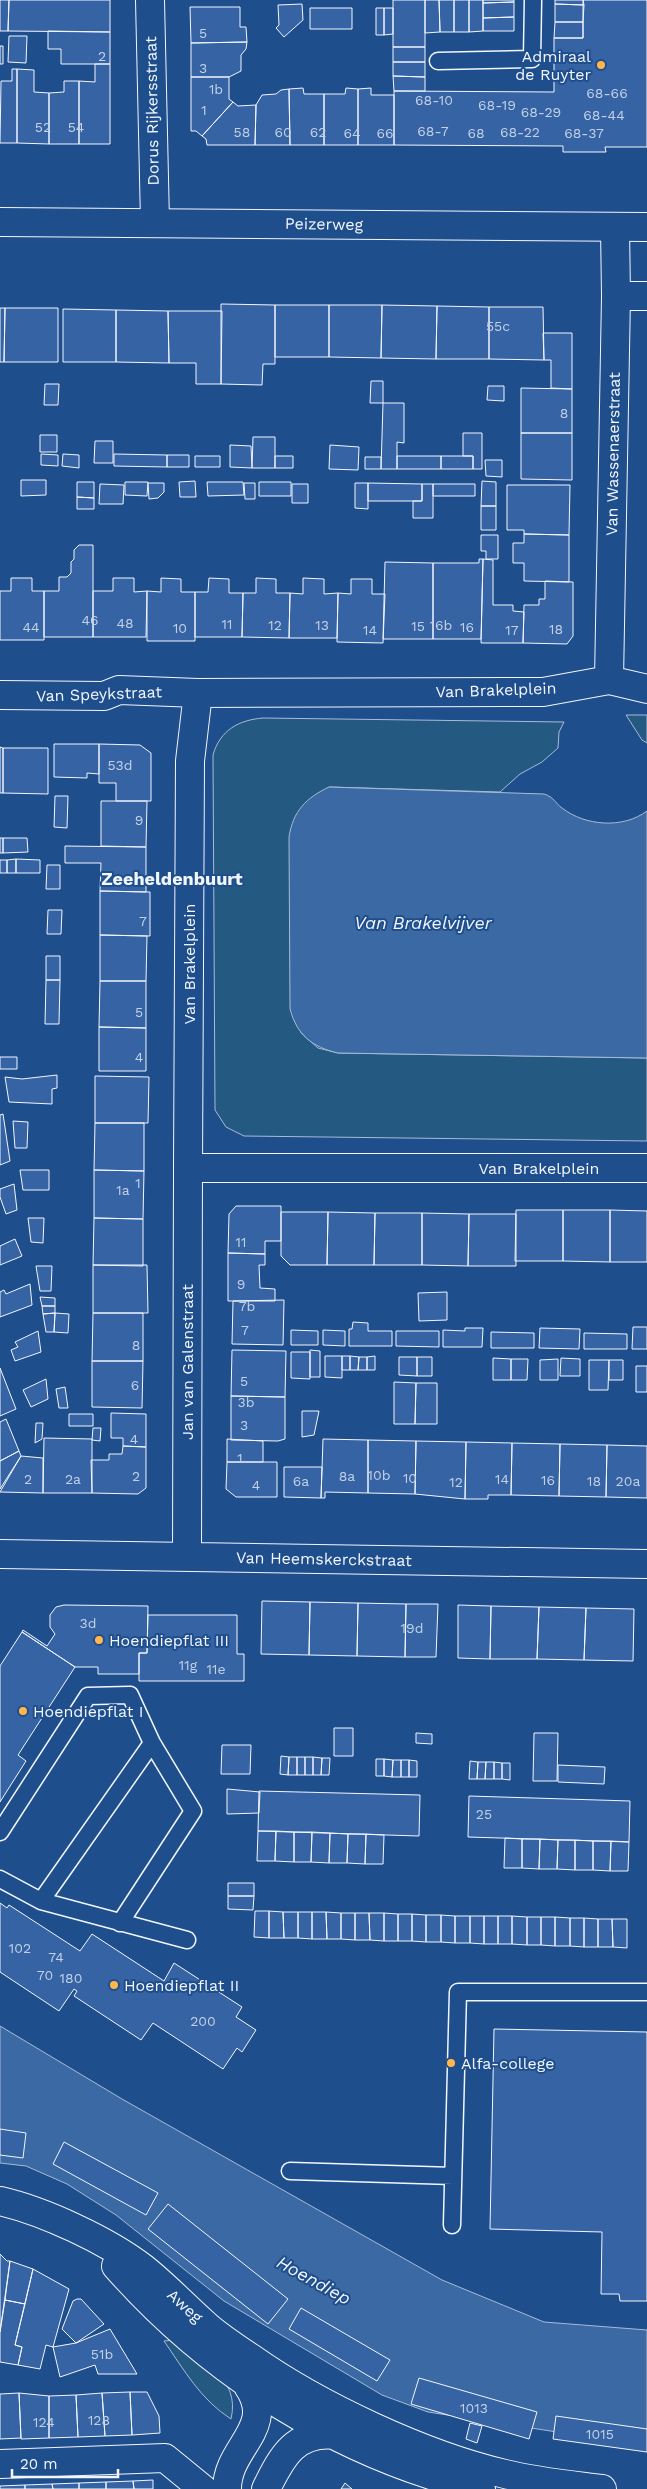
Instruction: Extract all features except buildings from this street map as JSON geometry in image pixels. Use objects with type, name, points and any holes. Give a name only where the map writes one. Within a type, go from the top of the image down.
[{"type":"street","name":"Dorus Rijkersstraat","points":[[150,0],[154,222]]},
{"type":"street","name":"Peizerweg","points":[[0,222],[647,227]]},
{"type":"street","name":"Van Wassenaerstraat","points":[[609,680],[616,296],[615,227]]},
{"type":"street","points":[[616,296],[647,296]]},
{"type":"street","name":"Van Brakelplein","points":[[647,689],[609,680],[543,692],[198,693],[190,761],[188,1168],[647,1168]]},
{"type":"street","name":"Van Speykstraat","points":[[0,696],[104,696],[119,690],[198,693]]},
{"type":"street","name":"Jan van Galenstraat","points":[[187,1556],[188,1168]]},
{"type":"street","name":"Van Heemskerckstraat","points":[[0,1554],[647,1564]]},
{"type":"street","name":"Aweg","points":[[0,2201],[29,2209],[91,2237],[143,2268],[209,2328],[278,2376],[377,2427],[454,2460],[542,2482],[602,2489]]},
{"type":"street","name":"Aweg","points":[[91,2237],[152,2303],[248,2386]]},
{"type":"street","points":[[248,2386],[337,2435],[424,2473],[481,2489]]},
{"type":"street","points":[[227,2489],[234,2462],[258,2419],[259,2408],[256,2396],[248,2386]]},
{"type":"street","points":[[266,2489],[296,2444],[314,2434],[337,2435]]},
{"type":"street","points":[[0,2464],[165,2458],[203,2489]]},
{"type":"lane","points":[[438,61],[532,60],[533,0]]},
{"type":"lane","points":[[0,1832],[88,1696],[130,1695],[152,1743],[193,1811],[120,1922]]},
{"type":"lane","points":[[41,1901],[152,1743]]},
{"type":"lane","points":[[0,1879],[41,1901],[187,1940]]},
{"type":"lane","points":[[452,2225],[458,1992],[647,1992]]},
{"type":"lane","points":[[290,2171],[453,2176]]},
{"type":"shaded area","points":[[626,715],[647,715],[647,743],[642,740]]},
{"type":"shaded area","points":[[263,718],[564,722],[559,732],[558,748],[542,762],[520,774],[500,792],[329,787],[301,1033],[318,1048],[338,1053],[647,1058],[647,1141],[244,1136],[226,1127],[215,1110],[213,755],[220,739],[232,728],[246,721]]},
{"type":"shaded area","points":[[173,2340],[206,2363],[224,2381],[230,2392],[233,2405],[231,2419],[202,2394],[164,2341]]},
{"type":"water","name":"Van Brakelvijver","points":[[329,787],[544,794],[571,814],[593,822],[604,823],[627,821],[647,811],[647,1058],[338,1053],[313,1043],[301,1033],[290,1009],[289,837],[294,820],[302,806]]},
{"type":"water","name":"Hoendiep","points":[[0,2026],[122,2099],[442,2280],[544,2322],[647,2330],[647,2439],[557,2432],[428,2412],[382,2395],[224,2301],[116,2215],[67,2184],[26,2166],[0,2163]]},
{"type":"place","name":"Admiraal de Ruyter","points":[[601,65]]},
{"type":"place","name":"Hoendiepflat III","points":[[99,1640]]},
{"type":"place","name":"Hoendiepflat I","points":[[23,1711]]},
{"type":"place","name":"Hoendiepflat II","points":[[114,1985]]},
{"type":"place","name":"Alfa-college","points":[[451,2063]]},
{"type":"district","name":"Zeeheldenbuurt","points":[[172,878]]}]
